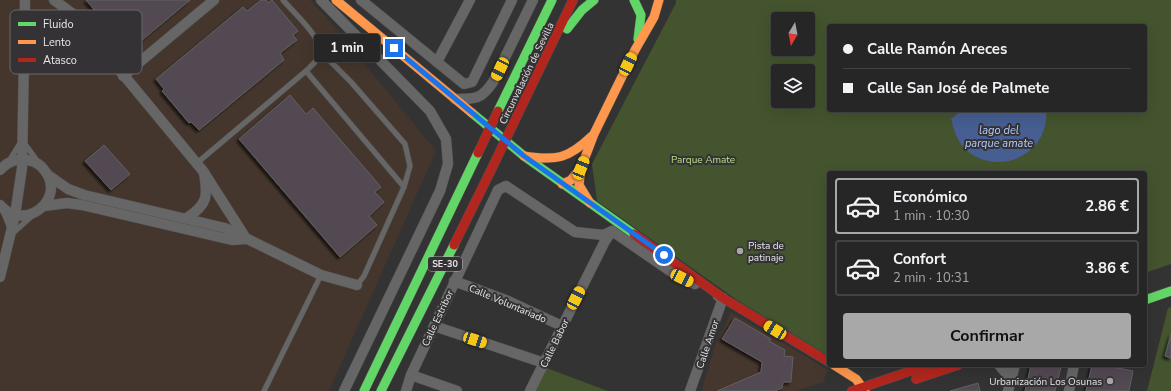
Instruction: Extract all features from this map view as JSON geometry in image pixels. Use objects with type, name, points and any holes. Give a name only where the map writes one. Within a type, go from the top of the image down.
[{"type":"main road","points":[[336,0],[524,156],[558,181],[723,298],[827,361]]},
{"type":"main road","name":"Circunvalación de Sevilla","points":[[364,391],[413,286],[552,0]]},
{"type":"main road","name":"Circunvalación de Sevilla","points":[[381,391],[396,364],[573,0]]},
{"type":"main road","points":[[547,53],[582,10],[594,0]]},
{"type":"main road","points":[[634,0],[641,15],[640,30],[635,50]]},
{"type":"main road","points":[[590,203],[579,185],[581,168],[594,134],[635,50],[654,17],[659,0]]},
{"type":"main road","points":[[558,181],[556,164],[562,158],[578,150],[594,134]]},
{"type":"main road","points":[[524,156],[547,160],[562,158]]},
{"type":"main road","points":[[558,181],[571,180],[581,168]]},
{"type":"main road","points":[[359,391],[413,286]]},
{"type":"main road","points":[[1147,299],[1171,291]]},
{"type":"main road","points":[[388,391],[396,364]]},
{"type":"main road","points":[[837,367],[849,374],[865,389]]},
{"type":"main road","points":[[852,391],[865,389],[923,367]]},
{"type":"main road","points":[[908,382],[952,367]]},
{"type":"street","points":[[25,0],[25,10]]},
{"type":"street","points":[[54,0],[68,10]]},
{"type":"street","points":[[142,60],[214,0]]},
{"type":"street","points":[[321,0],[430,111],[446,139],[448,164],[440,191],[344,391]]},
{"type":"street","points":[[437,62],[470,0]]},
{"type":"street","points":[[367,2],[464,84],[472,82],[512,0]]},
{"type":"street","points":[[455,99],[476,99],[486,93],[493,82],[533,0]]},
{"type":"street","points":[[0,277],[1,266],[15,215],[22,159],[23,74]]},
{"type":"street","points":[[125,74],[123,76],[200,167],[246,239]]},
{"type":"street","points":[[3,167],[22,159],[29,160],[68,189],[84,195],[225,228],[320,275],[357,285]]},
{"type":"street","points":[[187,218],[203,206],[206,195],[200,167]]},
{"type":"street","points":[[1,206],[15,215],[25,216],[35,213],[44,206],[51,191],[45,171]]},
{"type":"street","name":"Calle Estribor","points":[[406,391],[411,375],[454,281],[498,190],[506,186],[575,232],[603,235],[612,231]]},
{"type":"street","points":[[44,206],[67,203],[82,205],[232,240],[246,239]]},
{"type":"street","points":[[612,231],[672,273],[723,298]]},
{"type":"street","name":"Calle Babor","points":[[530,391],[605,241],[612,231]]},
{"type":"street","name":"Calle Voluntariado","points":[[454,281],[508,301],[562,326]]},
{"type":"street","name":"Calle Amor","points":[[690,391],[723,298]]},
{"type":"street","points":[[434,326],[544,363]]},
{"type":"street","points":[[1001,367],[1011,379]]},
{"type":"street","points":[[1008,391],[1014,367]]},
{"type":"street","points":[[1068,391],[1074,367]]},
{"type":"street","points":[[411,375],[457,391]]},
{"type":"lane","points":[[200,167],[306,71],[317,59],[320,51],[318,40],[283,0]]},
{"type":"lane","points":[[320,51],[351,82],[405,144],[410,166],[404,187],[364,276],[357,285]]},
{"type":"lane","points":[[306,71],[404,187]]},
{"type":"lane","points":[[3,167],[22,140],[45,171]]},
{"type":"lane","points":[[1,206],[9,225],[10,235]]},
{"type":"lane","points":[[10,235],[35,213]]},
{"type":"lane","points":[[264,391],[320,275]]},
{"type":"shaded area","points":[[0,0],[310,0],[332,24],[436,151],[329,391],[0,391]]},
{"type":"shaded area","points":[[731,312],[828,370],[823,382],[796,391],[701,391],[716,343]]},
{"type":"green space","name":"Parque Amate","points":[[676,0],[1171,0],[1171,264],[1147,272],[1147,171],[827,171],[827,355],[737,300],[597,201],[592,164],[676,3]]},
{"type":"green space","points":[[1171,307],[1171,334],[1165,356],[1171,358],[1171,391],[1147,391],[1168,308]]},
{"type":"green space","points":[[544,367],[608,391],[533,391]]},
{"type":"water","name":"lago del parque amate","points":[[960,112],[1046,112],[1045,126],[1040,139],[1031,150],[1019,157],[1006,161],[992,162],[978,158],[965,149],[958,139],[951,119]]},
{"type":"building","points":[[86,0],[190,0],[142,40],[142,10],[94,10]]},
{"type":"building","points":[[261,0],[266,0],[268,3],[272,0],[298,31],[293,35],[297,40],[280,53],[284,60],[199,130],[191,122],[189,123],[162,91],[164,89],[156,79],[243,7],[247,11]]},
{"type":"building","points":[[290,95],[306,114],[313,108],[381,187],[375,192],[384,202],[369,216],[377,225],[340,257],[239,139]]},
{"type":"building","points":[[104,145],[130,174],[111,190],[85,161]]},
{"type":"building","points":[[735,318],[771,339],[769,341],[785,350],[784,356],[793,357],[791,382],[783,382],[782,388],[775,391],[717,391],[761,372],[762,362],[722,339]]},
{"type":"building","points":[[1171,334],[1171,358],[1165,356]]},
{"type":"building","points":[[1031,367],[1061,367],[1055,391],[1025,391]]},
{"type":"building","name":"Urbanización Los Osunas","points":[[1092,367],[1113,367],[1133,371],[1129,391],[1086,391]]},
{"type":"building","points":[[978,383],[980,391],[950,391]]},
{"type":"traffic: fast","points":[[498,111],[552,0]]},
{"type":"traffic: fast","points":[[567,29],[582,10],[594,0]]},
{"type":"traffic: fast","points":[[634,0],[641,15],[638,39]]},
{"type":"traffic: fast","points":[[472,113],[524,156],[634,234]]},
{"type":"traffic: fast","points":[[364,391],[478,153]]},
{"type":"traffic: fast","points":[[381,391],[454,245]]},
{"type":"traffic: fast","points":[[1147,299],[1171,291]]},
{"type":"traffic: slow","points":[[336,0],[472,113]]},
{"type":"traffic: slow","points":[[590,203],[579,185],[581,168],[594,134],[635,50],[654,17],[659,0]]},
{"type":"traffic: slow","points":[[524,156],[535,158],[553,158],[568,154],[576,150],[592,136]]},
{"type":"traffic: slow","points":[[562,184],[571,180],[581,168]]},
{"type":"traffic: slow","points":[[837,367],[856,379],[865,391]]},
{"type":"traffic: jam","points":[[514,122],[573,0]]},
{"type":"traffic: jam","points":[[478,153],[498,111]]},
{"type":"traffic: jam","points":[[494,164],[514,122]]},
{"type":"traffic: jam","points":[[454,245],[494,164]]},
{"type":"traffic: jam","points":[[634,234],[723,298],[827,361]]},
{"type":"traffic: jam","points":[[852,391],[922,367]]},
{"type":"traffic: jam","points":[[916,379],[952,367]]},
{"type":"place","name":"Pista de patinaje","points":[[740,251]]},
{"type":"place","name":"Urbanización Los Osunas","points":[[1110,381]]},
{"type":"route","points":[[394,48],[524,156],[664,255]]}]
